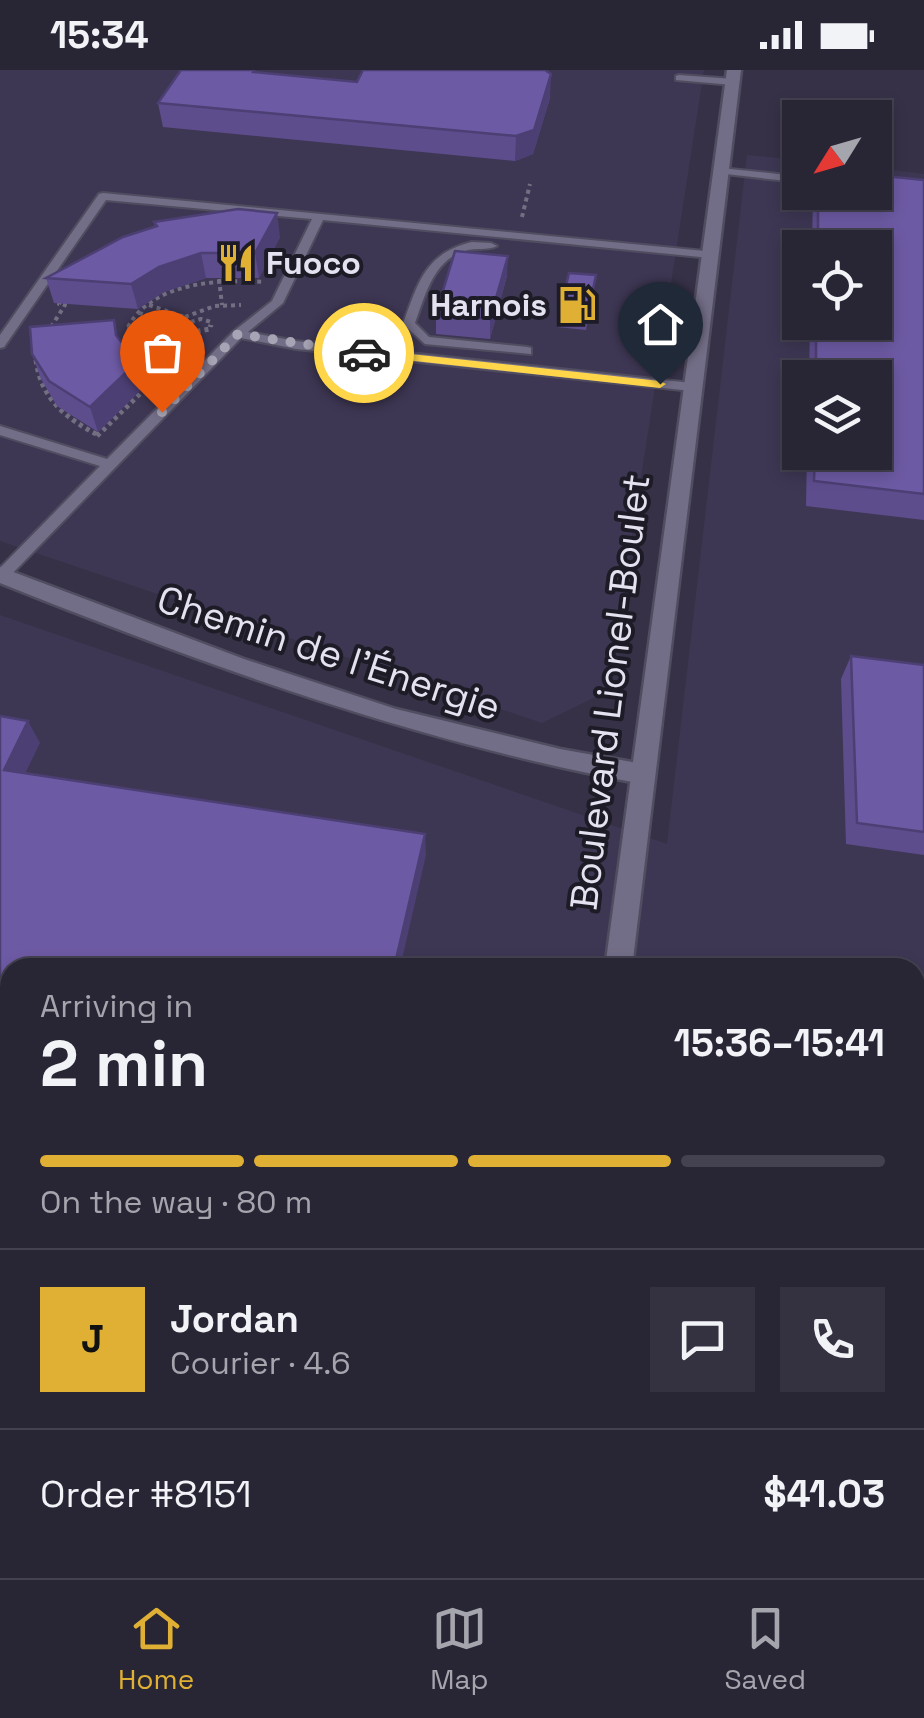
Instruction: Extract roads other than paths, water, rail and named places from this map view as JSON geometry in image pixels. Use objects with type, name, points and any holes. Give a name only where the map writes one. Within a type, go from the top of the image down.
[{"type":"main road","name":"Boulevard Lionel-Boulet","points":[[619,958],[734,76]]},
{"type":"main road","name":"Chemin de l'Énergie","points":[[1,575],[204,653],[392,716],[562,761],[643,774]]},
{"type":"lane","points":[[679,78],[734,76]]},
{"type":"lane","points":[[721,171],[782,177]]},
{"type":"lane","points":[[0,344],[103,196],[711,254]]},
{"type":"lane","points":[[1,575],[238,334],[277,302],[319,217]]},
{"type":"lane","points":[[527,352],[425,340],[409,324],[430,267],[461,247],[478,244],[551,253]]},
{"type":"lane","points":[[238,334],[296,345],[692,387]]},
{"type":"lane","points":[[0,430],[111,465]]},
{"type":"place","name":"Fuoco","points":[[236,263]]},
{"type":"place","name":"Harnois","points":[[577,305]]}]
